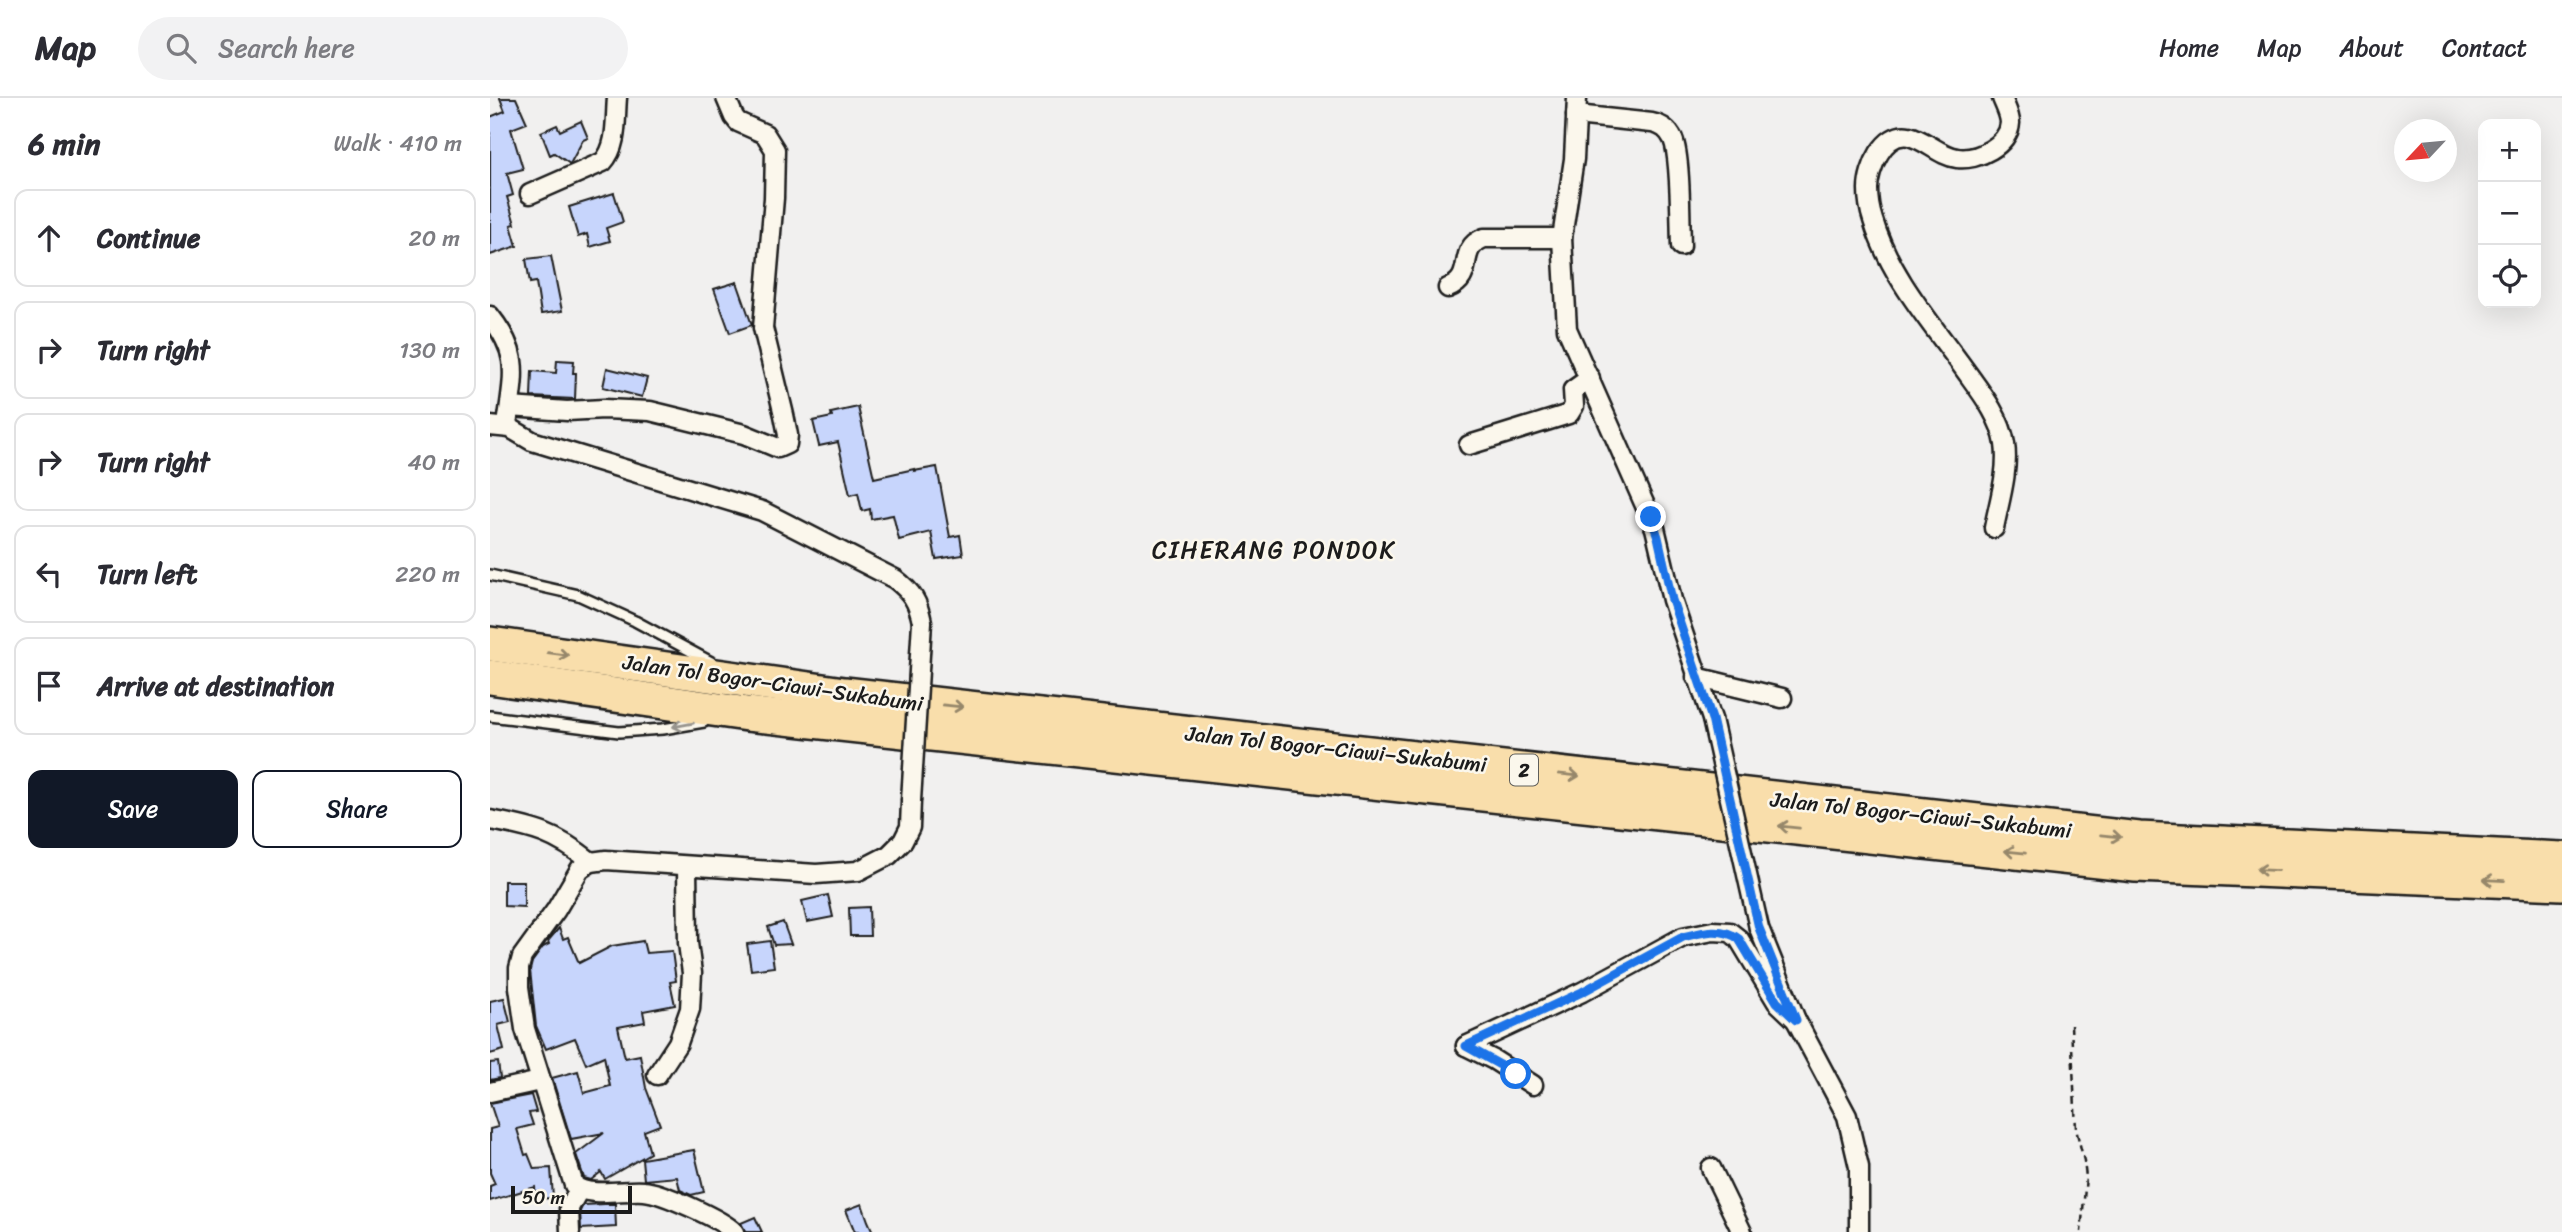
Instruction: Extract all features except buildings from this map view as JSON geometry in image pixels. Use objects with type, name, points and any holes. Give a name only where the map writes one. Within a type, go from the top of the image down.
[{"type":"highway","name":"Jalan Tol Bogor–Ciawi–Sukabumi","points":[[490,644],[844,694],[2139,839],[2562,859]]},
{"type":"highway","name":"Jalan Tol Bogor–Ciawi–Sukabumi","points":[[490,677],[747,715],[2136,865],[2562,883]]},
{"type":"street","points":[[530,194],[603,162],[610,155],[617,98]]},
{"type":"street","points":[[510,407],[567,411],[650,411],[744,434],[778,448],[787,444],[785,415],[765,340],[763,314],[772,235],[775,150],[765,134],[738,122],[726,98]]},
{"type":"street","points":[[1994,528],[2006,463],[2005,442],[1993,412],[1981,392],[1926,316],[1888,257],[1872,218],[1868,189],[1873,165],[1879,153],[1895,138],[1912,137],[1957,158],[1969,158],[1994,148],[2008,131],[2010,121],[2002,98]]},
{"type":"street","points":[[1681,246],[1676,157],[1674,141],[1668,131],[1662,125],[1652,122],[1577,106],[1574,159],[1562,238],[1567,329],[1655,528],[1672,600],[1712,719],[1759,928],[1796,1020],[1847,1116],[1860,1175],[1859,1232]]},
{"type":"street","points":[[1448,288],[1464,276],[1468,249],[1474,242],[1484,238],[1562,238]]},
{"type":"street","points":[[490,316],[501,331],[512,357],[514,383],[510,428]]},
{"type":"street","points":[[1469,445],[1569,414],[1574,408],[1573,390],[1590,377]]},
{"type":"street","points":[[490,426],[510,428],[532,441],[762,511],[895,579],[909,589],[918,603],[922,622],[910,827],[889,855],[858,871],[816,874],[606,860],[591,862],[580,869],[556,910],[524,953],[519,964],[523,1018],[540,1081],[573,1182],[579,1190]]},
{"type":"street","points":[[1696,677],[1782,698]]},
{"type":"street","points":[[490,820],[532,827],[549,833],[591,862]]},
{"type":"street","points":[[657,1075],[678,1043],[690,1009],[692,973],[688,943],[688,867]]},
{"type":"street","points":[[1533,1085],[1466,1046],[1582,992],[1683,937],[1696,933],[1730,932],[1739,939],[1777,1002],[1796,1020]]},
{"type":"street","points":[[490,1093],[540,1081]]},
{"type":"street","points":[[1711,1168],[1742,1232]]},
{"type":"street","points":[[570,1232],[569,1208],[579,1190]]},
{"type":"street","points":[[579,1190],[650,1191],[721,1222],[734,1232]]},
{"type":"lane","points":[[490,575],[578,595],[713,662],[713,675]]},
{"type":"lane","points":[[490,716],[618,732],[663,729],[747,715]]},
{"type":"path","points":[[2071,1025],[2076,1129],[2085,1177],[2081,1232]]},
{"type":"district","name":"CIHERANG PONDOK","points":[[1274,550]]},
{"type":"route","points":[[1516,1074],[1466,1046],[1582,992],[1683,937],[1696,933],[1730,932],[1739,939],[1777,1002],[1796,1020],[1759,928],[1712,719],[1672,600],[1651,517]]}]
